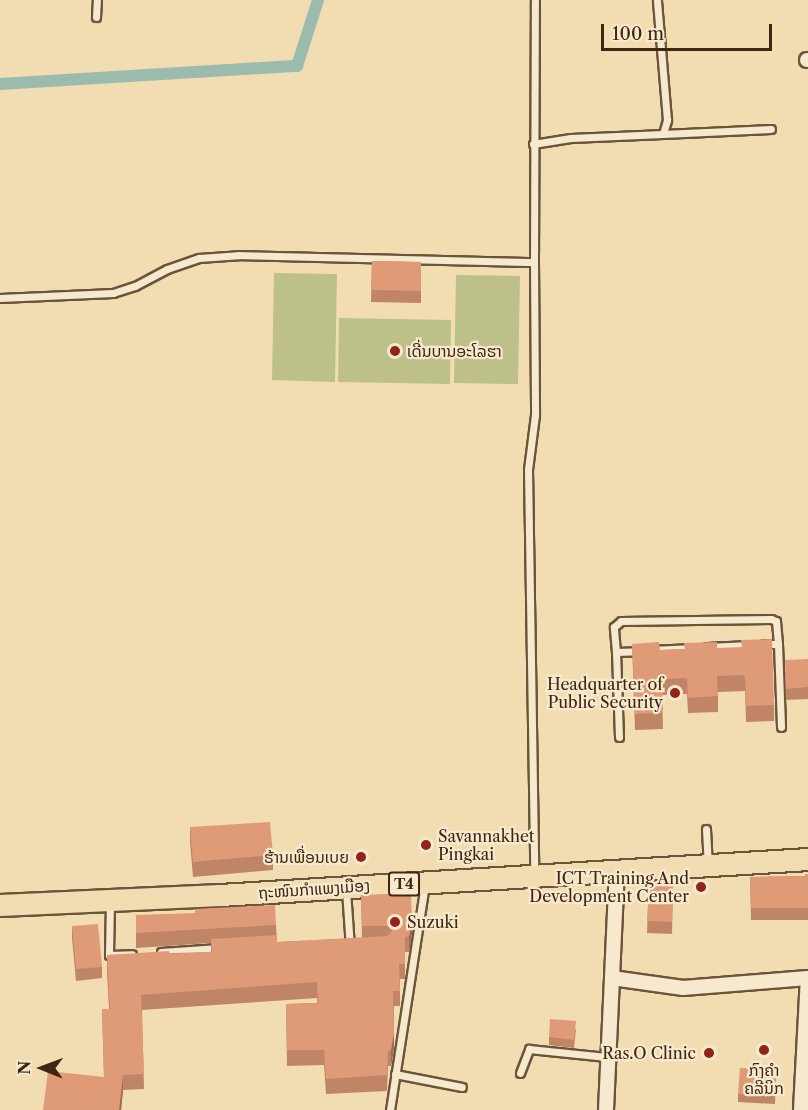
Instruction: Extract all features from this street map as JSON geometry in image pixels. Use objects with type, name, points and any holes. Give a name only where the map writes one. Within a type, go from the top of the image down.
[{"type":"main road","name":"ຖະໜົນກຳແພງເມືອງ","points":[[0,905],[808,859]]},
{"type":"street","points":[[606,1110],[616,870]]},
{"type":"street","points":[[612,978],[683,988],[808,978],[801,1110]]},
{"type":"lane","points":[[96,17],[97,0]]},
{"type":"lane","points":[[534,876],[528,470],[535,415],[533,144],[535,0]]},
{"type":"lane","points":[[657,0],[667,120],[663,134]]},
{"type":"lane","points":[[533,144],[571,138],[771,129]]},
{"type":"lane","points":[[0,298],[113,293],[135,286],[168,269],[199,258],[238,255],[534,261]]},
{"type":"lane","points":[[619,737],[615,627],[621,621],[771,619],[776,621],[781,727]]},
{"type":"lane","points":[[616,652],[778,644]]},
{"type":"lane","points":[[706,829],[708,865]]},
{"type":"lane","points":[[390,1110],[425,882]]},
{"type":"lane","points":[[345,887],[348,934],[350,947],[354,948]]},
{"type":"lane","points":[[110,900],[109,955],[144,953]]},
{"type":"lane","points":[[156,952],[227,948]]},
{"type":"lane","points":[[520,1073],[529,1049],[607,1057]]},
{"type":"lane","points":[[395,1074],[462,1087]]},
{"type":"green space","points":[[274,273],[337,274],[335,382],[272,380]]},
{"type":"green space","points":[[456,275],[520,276],[518,384],[454,383]]},
{"type":"green space","name":"ເດີ່ນບານອະໂລຮາ","points":[[339,318],[451,320],[450,384],[338,382]]},
{"type":"building","points":[[372,261],[421,262],[421,291],[371,290]]},
{"type":"building","name":"Headquarter of Public Security","points":[[772,639],[774,705],[746,706],[745,675],[717,676],[718,696],[688,698],[687,678],[662,679],[663,713],[635,714],[632,644],[659,642],[660,650],[685,649],[684,643],[717,642],[717,648],[742,647],[741,640]]},
{"type":"building","points":[[808,659],[808,687],[786,689],[785,660]]},
{"type":"building","points":[[270,822],[273,855],[193,862],[190,827]]},
{"type":"building","points":[[808,874],[808,908],[751,908],[750,877],[805,876]]},
{"type":"building","points":[[649,885],[673,886],[672,922],[647,921]]},
{"type":"building","points":[[411,893],[412,918],[409,936],[405,937],[405,964],[399,964],[400,991],[393,991],[394,1032],[391,1050],[388,1051],[387,1075],[326,1079],[324,1050],[287,1050],[286,1004],[318,1003],[317,982],[141,995],[144,1074],[123,1075],[119,1110],[43,1110],[48,1071],[104,1077],[102,1009],[110,1009],[107,955],[169,951],[169,954],[212,952],[211,939],[277,935],[277,942],[387,936],[392,931],[388,926],[362,926],[361,895]]},
{"type":"building","points":[[275,905],[276,925],[136,933],[136,915],[195,913],[195,909]]},
{"type":"building","points":[[98,924],[102,967],[76,969],[72,926]]},
{"type":"building","points":[[550,1019],[576,1021],[574,1040],[549,1037]]},
{"type":"building","points":[[740,1068],[776,1070],[775,1096],[738,1094]]},
{"type":"waterway","points":[[0,84],[297,66],[318,0]]},
{"type":"place","name":"ເດີ່ນບານອະໂລຮາ","points":[[395,351]]},
{"type":"place","name":"Headquarter of Public Security","points":[[675,693]]},
{"type":"place","name":"Savannakhet Pingkai","points":[[426,845]]},
{"type":"place","name":"ຮ້ານເພື່ອນເບຍ","points":[[361,857]]},
{"type":"place","name":"ICT Training And Development Center","points":[[701,887]]},
{"type":"place","name":"Suzuki","points":[[395,922]]},
{"type":"place","name":"ກົງຄຳ ຄລີນິກ","points":[[764,1050]]},
{"type":"place","name":"Ras.O Clinic","points":[[709,1053]]}]
